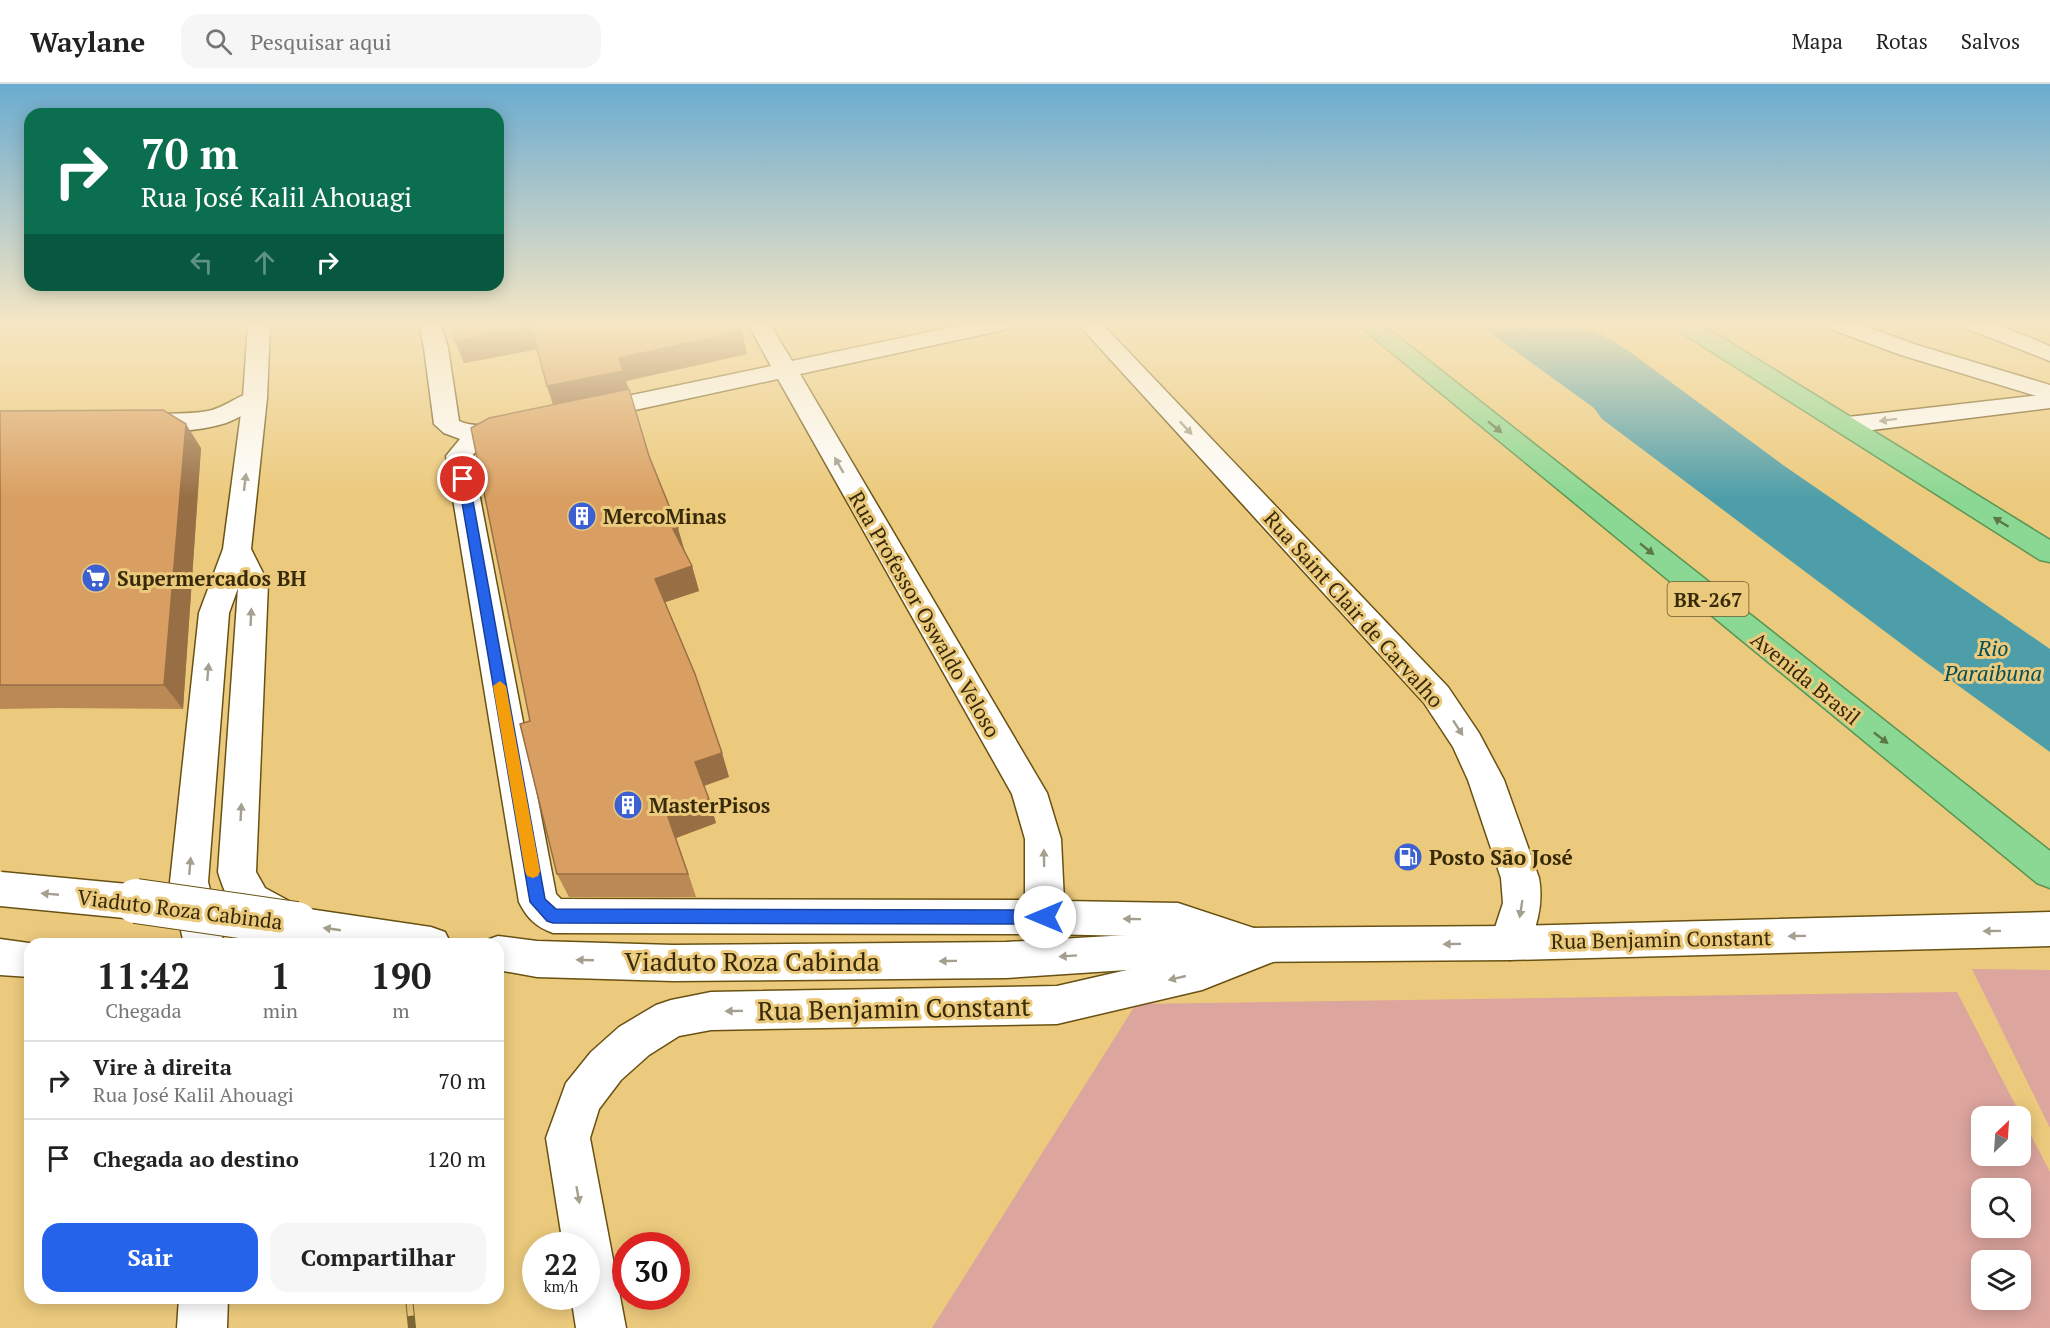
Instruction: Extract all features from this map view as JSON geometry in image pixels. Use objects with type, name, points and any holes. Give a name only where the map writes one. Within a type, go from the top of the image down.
[{"type":"highway","name":"Avenida Brasil","points":[[1440,382],[2050,872]]},
{"type":"highway","points":[[1778,382],[2050,553]]},
{"type":"street","points":[[203,938],[189,882],[214,613],[237,549],[256,382]]},
{"type":"street","name":"Rua Benjamin Constant","points":[[441,382],[447,424],[456,431],[464,433],[503,430],[474,440],[461,451],[459,456],[538,902],[553,916],[1045,917],[1178,920],[1261,945]]},
{"type":"street","points":[[570,416],[736,382]]},
{"type":"street","name":"Rua Professor Oswaldo Veloso","points":[[791,382],[1029,793],[1043,839],[1045,917]]},
{"type":"street","name":"Rua Saint Clair de Carvalho","points":[[1143,382],[1436,695],[1467,742],[1486,780],[1523,889],[1522,913],[1510,943]]},
{"type":"street","points":[[2014,382],[2050,393]]},
{"type":"street","points":[[118,423],[188,422],[218,417],[255,398]]},
{"type":"street","points":[[1848,425],[2050,401]]},
{"type":"street","points":[[237,549],[253,583],[237,872],[241,886],[250,899],[296,924]]},
{"type":"street","name":"Viaduto Roza Cabinda","points":[[0,889],[126,900],[390,938]]},
{"type":"street","name":"Rua Benjamin Constant","points":[[1006,960],[1261,945],[1510,943],[2050,929]]},
{"type":"street","name":"Rua Benjamin Constant","points":[[601,1328],[568,1138],[581,1098],[606,1066],[634,1041],[671,1019],[711,1011],[1057,1005],[1202,972],[1261,945]]},
{"type":"street","name":"Viaduto Roza Cabinda","points":[[504,954],[537,959],[673,963],[1006,960]]},
{"type":"street","points":[[202,1328],[204,1304]]},
{"type":"shaded area","points":[[1972,969],[2050,970],[2050,1128]]},
{"type":"shaded area","points":[[1957,992],[2016,1106],[1971,1106],[1971,1166],[2031,1166],[2031,1135],[2050,1172],[2050,1328],[932,1328],[1136,1004]]},
{"type":"water","name":"Rio Paraibuna","points":[[1558,382],[1671,382],[1783,465],[2050,649],[2050,752],[1927,663],[1602,419],[1594,408]]},
{"type":"building","points":[[546,382],[567,382],[547,386]]},
{"type":"building","points":[[629,389],[649,456],[678,528],[673,529],[692,566],[655,579],[695,674],[722,753],[695,762],[709,799],[667,814],[688,874],[557,874],[520,724],[530,721],[471,428],[489,418]]},
{"type":"building","name":"Supermercados BH","points":[[163,410],[186,424],[164,685],[0,685],[0,411]]},
{"type":"railway","points":[[410,1304],[412,1328]]},
{"type":"slow traffic","points":[[500,686],[533,871]]},
{"type":"place","name":"MercoMinas","points":[[582,516]]},
{"type":"place","name":"Supermercados BH","points":[[96,578]]},
{"type":"place","name":"MasterPisos","points":[[628,805]]},
{"type":"place","name":"Posto São José","points":[[1408,857]]},
{"type":"route","points":[[463,479],[538,902],[553,916],[1045,917]]}]
